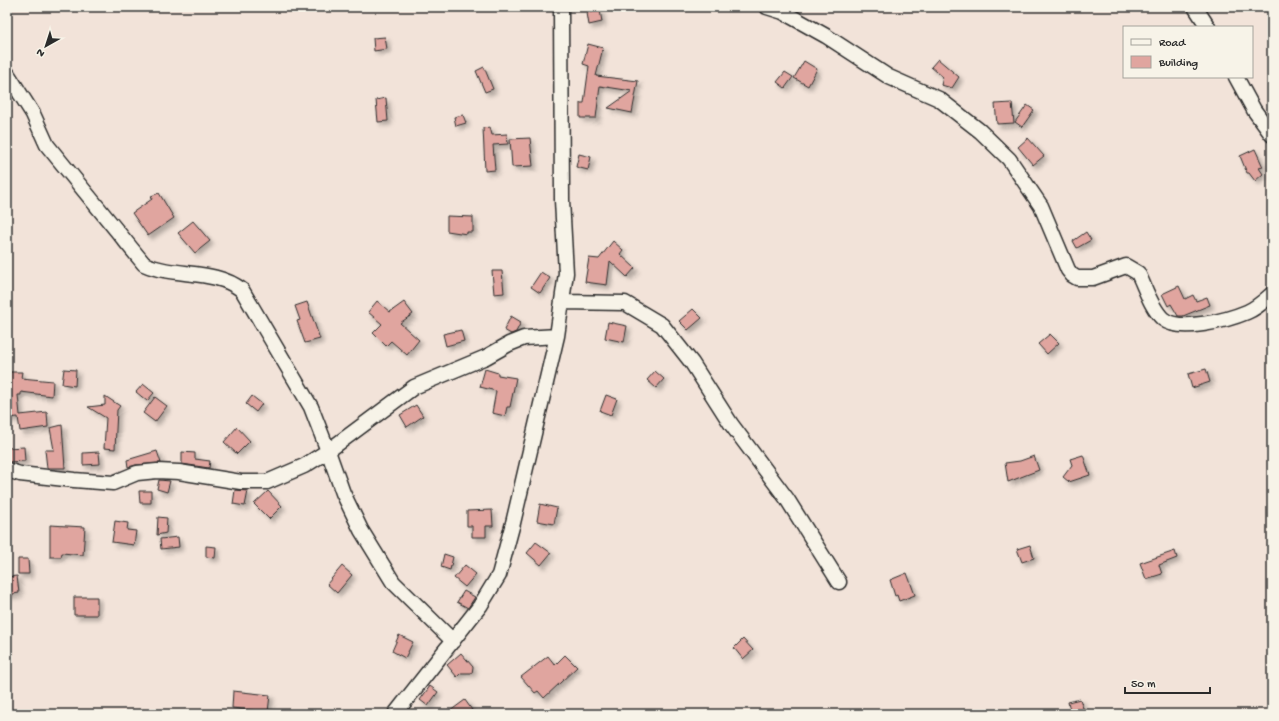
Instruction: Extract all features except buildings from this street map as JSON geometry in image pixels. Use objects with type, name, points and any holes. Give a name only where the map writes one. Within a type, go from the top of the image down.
[{"type":"street","points":[[395,714],[480,606],[499,575],[514,523],[556,336],[566,273],[562,184],[561,7]]},
{"type":"street","points":[[767,7],[783,12],[826,36],[888,78],[939,99],[980,131],[1009,159],[1041,206],[1068,270],[1077,278],[1093,278],[1126,266],[1133,268],[1138,272],[1156,309],[1164,319],[1176,324],[1201,324],[1247,312],[1262,304],[1272,294]]},
{"type":"street","points":[[1195,7],[1207,26]]},
{"type":"street","points":[[7,73],[33,114],[47,145],[144,264],[154,268],[186,272],[218,279],[233,283],[242,290],[311,407],[343,493],[352,512],[393,582],[453,641]]},
{"type":"street","points":[[1237,78],[1254,110],[1272,135]]},
{"type":"street","points":[[562,302],[625,303],[662,325],[692,364],[731,424],[787,500],[839,582]]},
{"type":"street","points":[[7,470],[20,474],[74,480],[113,482],[137,473],[157,471],[179,472],[241,482],[267,482],[304,466],[328,451],[414,387],[486,357],[509,344],[524,338],[556,336]]}]
